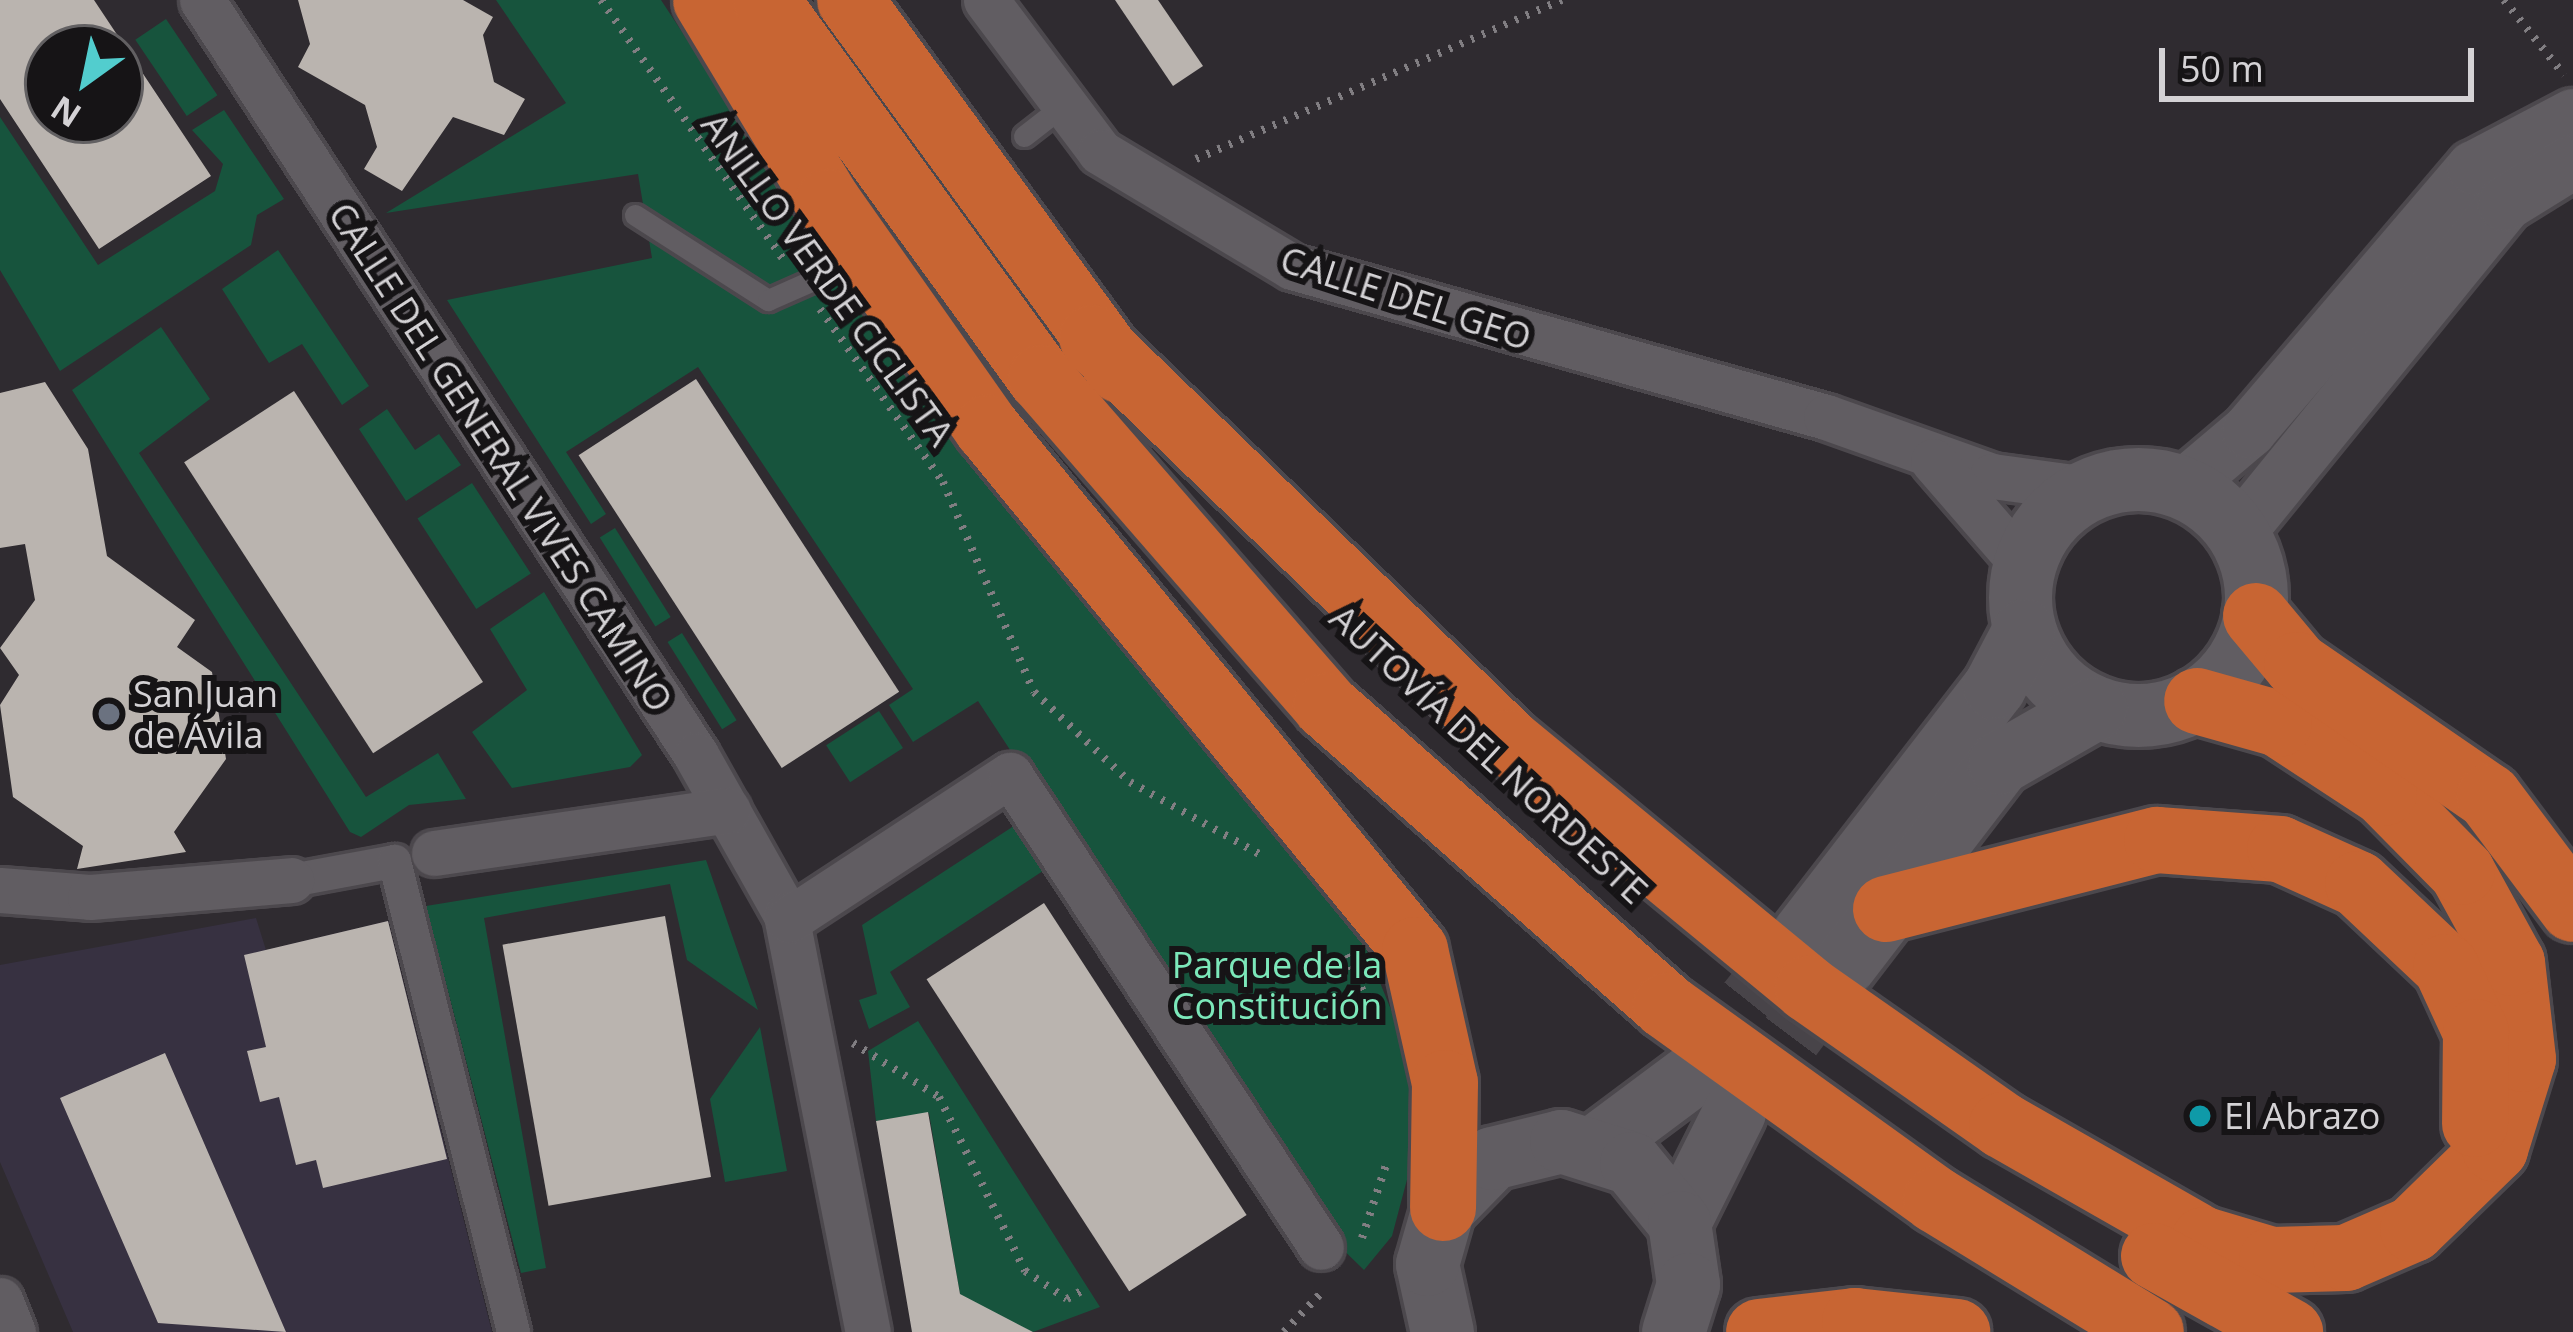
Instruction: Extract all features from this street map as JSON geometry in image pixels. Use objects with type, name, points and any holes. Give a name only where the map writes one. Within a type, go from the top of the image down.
[{"type":"highway","points":[[706,0],[828,202],[988,428],[1415,950],[1445,1083],[1443,1208]]},
{"type":"highway","name":"AUTOVÍA DEL NORDESTE","points":[[766,0],[1041,378],[1326,706],[1666,1006],[1936,1200],[2151,1332]]},
{"type":"highway","name":"AUTOVÍA DEL NORDESTE","points":[[850,0],[1092,338],[1364,644],[1595,860],[1880,1083],[2290,1332]]},
{"type":"highway","points":[[1092,338],[1619,840],[2002,1125],[2204,1240],[2272,1260],[2346,1258],[2443,1205],[2495,1148],[2518,1090],[2524,1025],[2500,933],[2430,836],[2352,769],[2279,724],[2197,701]]},
{"type":"highway","points":[[2256,616],[2297,665],[2488,797],[2573,909]]},
{"type":"highway","points":[[1886,909],[2157,839],[2234,840],[2321,864],[2425,939],[2464,998],[2480,1102],[2443,1205]]},
{"type":"highway","points":[[1759,1332],[1856,1321],[1957,1332]]},
{"type":"main road","points":[[2024,630],[2051,677],[2095,708],[2147,716],[2197,701],[2225,679],[2256,616],[2239,533],[2183,487],[2119,479],[2088,489],[2059,508],[2023,565],[2024,630],[1994,687],[1824,950],[1886,909],[1999,763],[2095,708]]},
{"type":"main road","points":[[1596,1146],[1712,1094],[1679,1222],[1688,1284],[1673,1332]]},
{"type":"main road","points":[[1427,1320],[1443,1208],[1492,1158],[1526,1144],[1596,1146],[1631,1163],[1679,1222]]},
{"type":"street","name":"CALLE DEL GENERAL VIVES CAMINO","points":[[202,0],[728,810],[788,920],[817,1035],[868,1332]]},
{"type":"street","name":"CALLE DEL GEO","points":[[986,0],[1060,108],[1140,183],[1292,267],[1399,304],[1918,446],[1992,476],[2088,489]]},
{"type":"street","points":[[2183,487],[2249,431],[2474,169],[2573,116]]},
{"type":"street","points":[[2239,533],[2505,204],[2573,162]]},
{"type":"street","points":[[1918,446],[2023,565]]},
{"type":"street","points":[[788,920],[1010,775],[1337,1258]]},
{"type":"street","points":[[0,890],[90,897],[291,880],[728,810]]},
{"type":"street","points":[[414,857],[513,1332]]},
{"type":"street","points":[[0,1300],[13,1332]]},
{"type":"lane","points":[[1024,136],[1060,108]]},
{"type":"lane","points":[[634,215],[767,300],[802,289],[827,274]]},
{"type":"path","name":"ANILLO VERDE CICLISTA","points":[[601,0],[943,482],[1034,692],[1130,782],[1282,869]]},
{"type":"path","points":[[1140,183],[1562,0]]},
{"type":"path","points":[[2504,0],[2573,85]]},
{"type":"path","points":[[1337,940],[1376,1023]]},
{"type":"path","points":[[817,1035],[874,1048],[939,1097],[1025,1271],[1066,1299],[1088,1288]]},
{"type":"path","points":[[1284,1332],[1337,1258],[1373,1221],[1390,1138]]},
{"type":"shaded area","points":[[256,918],[266,950],[388,921],[492,1332],[73,1332],[0,1162],[0,965]]},
{"type":"green space","name":"Parque de la Constitución","points":[[496,0],[661,0],[948,437],[1363,941],[1412,1061],[1417,1142],[1392,1236],[1364,1270],[1330,1237],[978,701],[913,742],[889,705],[913,689],[698,367],[566,452],[606,514],[591,524],[447,300],[652,258],[638,174],[386,213],[566,103]]},
{"type":"green space","points":[[166,19],[217,95],[187,116],[144,53],[144,34]]},
{"type":"green space","points":[[224,110],[284,199],[257,215],[251,245],[60,371],[0,270],[0,117],[98,265],[215,191],[223,164],[192,130]]},
{"type":"green space","points":[[278,250],[369,386],[342,405],[302,344],[269,363],[222,289]]},
{"type":"green space","points":[[161,327],[210,399],[139,453],[366,797],[438,753],[466,799],[409,805],[361,837],[350,832],[72,390]]},
{"type":"green space","points":[[387,409],[415,450],[439,434],[461,465],[406,501],[359,429]]},
{"type":"green space","points":[[472,483],[531,574],[476,609],[417,518]]},
{"type":"green space","points":[[615,528],[671,617],[655,627],[600,538]]},
{"type":"green space","points":[[544,592],[642,755],[630,767],[512,788],[472,732],[527,690],[490,629]]},
{"type":"green space","points":[[682,633],[737,720],[722,729],[668,642]]},
{"type":"green space","points":[[879,711],[903,748],[850,782],[826,745]]},
{"type":"green space","points":[[1026,818],[1055,863],[890,972],[910,1007],[869,1029],[859,1000],[877,994],[862,925]]},
{"type":"green space","points":[[706,860],[758,1010],[687,960],[670,884],[484,918],[546,1268],[521,1273],[426,906]]},
{"type":"green space","points":[[918,1021],[1100,1307],[1033,1332],[961,1300],[929,1113],[876,1121],[868,1051]]},
{"type":"green space","points":[[760,1027],[787,1171],[725,1182],[710,1099]]},
{"type":"building","points":[[0,0],[94,0],[110,24],[24,24],[24,135],[0,99]]},
{"type":"building","points":[[298,0],[463,0],[493,17],[483,35],[494,82],[525,99],[504,135],[453,117],[402,191],[364,169],[377,147],[365,105],[298,67],[310,44]]},
{"type":"building","points":[[1115,0],[1158,0],[1203,66],[1173,86]]},
{"type":"building","points":[[144,75],[211,176],[99,249],[30,144],[144,144]]},
{"type":"building","points":[[696,379],[899,692],[782,768],[579,455]]},
{"type":"building","name":"San Juan de Ávila","points":[[45,382],[88,449],[107,556],[195,620],[177,647],[212,672],[226,759],[174,832],[186,852],[77,869],[83,846],[13,797],[0,705],[19,675],[0,648],[35,600],[25,544],[0,548],[0,393]]},
{"type":"building","points":[[294,391],[483,682],[373,753],[184,462]]},
{"type":"building","points":[[1044,903],[1247,1215],[1129,1291],[927,979]]},
{"type":"building","points":[[665,916],[711,1177],[549,1206],[503,945]]},
{"type":"building","points":[[388,921],[447,1159],[323,1188],[316,1160],[296,1165],[279,1097],[260,1102],[247,1051],[266,1047],[244,955]]},
{"type":"building","points":[[165,1053],[286,1332],[158,1323],[60,1098]]},
{"type":"building","points":[[928,1112],[960,1294],[1033,1332],[912,1332],[876,1121]]},
{"type":"tunnel","points":[[1690,1076],[1803,934]]},
{"type":"tunnel","points":[[1734,1112],[1844,965]]},
{"type":"place","name":"San Juan de Ávila","points":[[109,714]]},
{"type":"place","name":"El Abrazo","points":[[2200,1116]]}]
